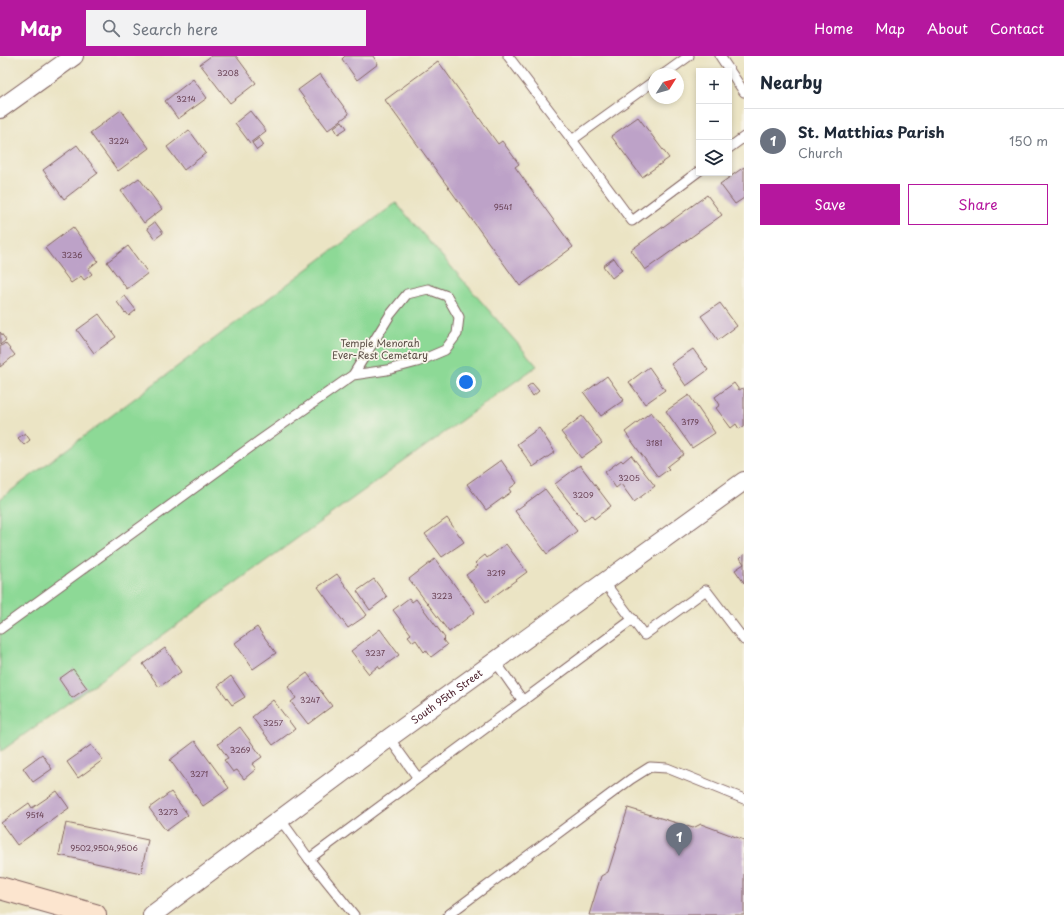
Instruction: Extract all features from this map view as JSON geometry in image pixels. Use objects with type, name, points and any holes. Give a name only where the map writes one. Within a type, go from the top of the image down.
[{"type":"main road","points":[[0,888],[95,915]]},
{"type":"street","points":[[0,109],[74,56]]},
{"type":"street","name":"South 95th Street","points":[[152,915],[388,738],[744,481]]},
{"type":"lane","points":[[508,56],[632,222],[696,173]]},
{"type":"lane","points":[[672,68],[689,56]]},
{"type":"lane","points":[[720,56],[744,92]]},
{"type":"lane","points":[[572,140],[648,85]]},
{"type":"lane","points":[[732,146],[744,136]]},
{"type":"lane","points":[[0,629],[252,446],[353,375],[390,315],[406,294],[428,289],[447,296],[459,317],[457,334],[445,350],[417,362],[387,370],[353,375]]},
{"type":"lane","points":[[604,582],[644,635],[706,590],[744,640]]},
{"type":"lane","points":[[309,859],[633,620]]},
{"type":"lane","points":[[495,661],[523,701]]},
{"type":"lane","points":[[388,738],[418,778]]},
{"type":"lane","points":[[448,915],[631,779],[650,767],[667,768],[744,799]]},
{"type":"lane","points":[[280,819],[309,859],[354,915]]},
{"type":"green space","name":"Temple Menorah Ever-Rest Cemetary","points":[[396,203],[537,366],[0,752],[0,499]]},
{"type":"building","points":[[211,56],[236,56],[256,83],[230,103],[200,64]]},
{"type":"building","points":[[345,56],[373,56],[378,64],[357,80],[342,59]]},
{"type":"building","points":[[438,61],[498,144],[502,141],[519,164],[515,167],[573,247],[520,286],[385,100]]},
{"type":"building","points":[[320,74],[349,114],[328,130],[298,90]]},
{"type":"building","points":[[193,79],[207,98],[178,119],[165,101]]},
{"type":"building","points":[[121,110],[149,148],[118,171],[90,133]]},
{"type":"building","points":[[250,111],[266,131],[250,143],[235,123]]},
{"type":"building","points":[[638,117],[669,158],[642,177],[611,136]]},
{"type":"building","points":[[342,121],[347,128],[338,134],[334,127]]},
{"type":"building","points":[[189,130],[206,153],[184,170],[167,147]]},
{"type":"building","points":[[259,138],[264,145],[257,150],[252,143]]},
{"type":"building","points":[[77,145],[98,173],[64,199],[43,170]]},
{"type":"building","points":[[744,167],[744,198],[735,204],[720,184]]},
{"type":"building","points":[[139,178],[162,209],[144,223],[121,191]]},
{"type":"building","points":[[707,195],[722,215],[645,270],[631,250]]},
{"type":"building","points":[[155,222],[163,233],[155,239],[147,228]]},
{"type":"building","points":[[73,227],[98,261],[88,269],[92,274],[84,280],[81,276],[71,283],[45,248]]},
{"type":"building","points":[[128,246],[148,273],[127,289],[107,262]]},
{"type":"building","points":[[614,258],[622,270],[612,278],[603,266]]},
{"type":"building","points":[[125,296],[136,310],[129,316],[117,302]]},
{"type":"building","points":[[720,303],[737,326],[718,340],[701,316]]},
{"type":"building","points":[[99,314],[116,337],[94,353],[77,330]]},
{"type":"building","points":[[0,332],[6,340],[0,345]]},
{"type":"building","points":[[5,343],[15,355],[0,367],[0,347]]},
{"type":"building","points":[[693,349],[708,370],[686,386],[671,364]]},
{"type":"building","points":[[649,367],[665,390],[645,404],[629,382]]},
{"type":"building","points":[[607,376],[624,400],[601,416],[584,393]]},
{"type":"building","points":[[532,383],[539,391],[533,396],[527,387]]},
{"type":"building","points":[[734,383],[739,390],[743,388],[744,390],[744,426],[739,429],[736,424],[731,428],[716,408],[720,405],[715,397]]},
{"type":"building","points":[[689,395],[715,433],[692,448],[666,411]]},
{"type":"building","points":[[651,412],[684,454],[667,467],[669,469],[658,477],[625,432]]},
{"type":"building","points":[[582,416],[602,443],[581,458],[561,432]]},
{"type":"building","points":[[539,428],[555,452],[533,467],[517,444]]},
{"type":"building","points":[[25,433],[30,440],[24,445],[18,438]]},
{"type":"building","points":[[631,455],[655,486],[634,502],[621,484],[616,488],[605,472],[621,460],[623,462]]},
{"type":"building","points":[[501,460],[517,483],[509,489],[511,492],[486,510],[467,484]]},
{"type":"building","points":[[580,465],[611,506],[594,519],[591,515],[584,521],[555,484]]},
{"type":"building","points":[[545,489],[577,531],[547,554],[515,511]]},
{"type":"building","points":[[447,518],[464,542],[442,557],[425,534]]},
{"type":"building","points":[[506,544],[527,572],[486,602],[466,575],[478,566],[475,563],[485,555],[487,558]]},
{"type":"building","points":[[744,554],[744,564],[740,558]]},
{"type":"building","points":[[435,559],[475,612],[449,632],[409,579]]},
{"type":"building","points":[[744,564],[744,583],[735,570]]},
{"type":"building","points":[[337,574],[367,615],[348,628],[318,587]]},
{"type":"building","points":[[374,579],[387,597],[370,610],[357,591]]},
{"type":"building","points":[[409,598],[412,602],[416,599],[445,638],[443,640],[447,645],[431,657],[426,650],[424,652],[416,640],[413,642],[408,636],[411,634],[393,610]]},
{"type":"building","points":[[257,627],[276,653],[253,669],[235,643]]},
{"type":"building","points":[[380,629],[399,655],[380,669],[378,666],[369,674],[351,651]]},
{"type":"building","points":[[165,648],[181,672],[159,687],[143,664]]},
{"type":"building","points":[[73,669],[87,688],[72,698],[59,679]]},
{"type":"building","points":[[307,673],[332,706],[308,724],[291,702],[296,698],[288,687]]},
{"type":"building","points":[[231,676],[245,697],[232,705],[218,686]]},
{"type":"building","points":[[273,700],[295,729],[273,745],[252,717]]},
{"type":"building","points":[[240,727],[262,757],[252,764],[256,769],[244,779],[237,770],[233,772],[224,760],[228,758],[218,744]]},
{"type":"building","points":[[195,741],[229,788],[203,806],[170,760]]},
{"type":"building","points":[[91,745],[103,760],[78,778],[67,762]]},
{"type":"building","points":[[42,754],[52,769],[33,782],[23,768]]},
{"type":"building","points":[[57,791],[69,808],[17,845],[1,823],[29,803],[32,808]]},
{"type":"building","points":[[171,792],[188,815],[166,831],[149,808]]},
{"type":"building","points":[[628,808],[693,828],[701,824],[744,840],[744,915],[589,915],[601,876],[608,872]]},
{"type":"building","points":[[66,823],[148,840],[141,873],[59,855]]},
{"type":"place","name":"St. Matthias Parish","points":[[679,856]]}]
